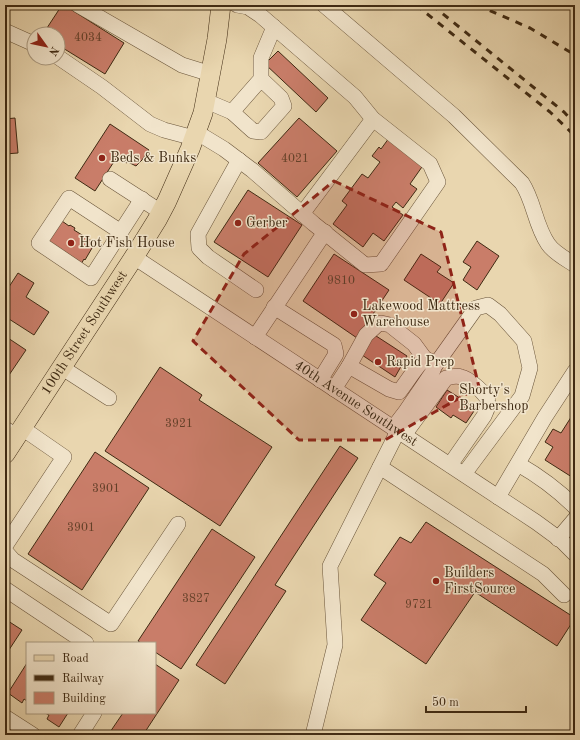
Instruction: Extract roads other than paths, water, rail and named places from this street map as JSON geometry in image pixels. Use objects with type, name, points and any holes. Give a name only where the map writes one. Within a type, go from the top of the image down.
[{"type":"main road","name":"100th Street Southwest","points":[[5,454],[14,431],[62,367],[134,257],[161,212],[195,135],[203,113],[211,74],[221,5]]},
{"type":"street","points":[[78,5],[182,65],[211,74]]},
{"type":"street","points":[[66,62],[102,87],[150,124],[164,130],[195,135],[224,149],[252,170],[302,214],[365,265],[381,264],[438,182],[430,164],[373,119],[355,97],[274,27],[248,6],[237,5]]},
{"type":"street","points":[[324,5],[454,116],[522,183],[528,191],[542,233],[548,244],[557,253],[575,265]]},
{"type":"street","points":[[232,112],[261,79],[261,58],[274,27]]},
{"type":"street","points":[[5,30],[26,40]]},
{"type":"street","points":[[206,101],[232,112],[252,131],[261,132],[284,106],[281,98],[261,79]]},
{"type":"street","points":[[302,214],[373,119]]},
{"type":"street","points":[[239,160],[198,234],[199,248],[208,257],[256,290]]},
{"type":"street","points":[[110,179],[161,212]]},
{"type":"street","points":[[121,232],[69,198],[39,243],[91,278],[121,232],[142,199]]},
{"type":"street","points":[[255,337],[325,232]]},
{"type":"street","name":"40th Avenue Southwest","points":[[134,257],[464,474],[558,538],[575,554]]},
{"type":"street","points":[[95,272],[115,285]]},
{"type":"street","points":[[429,363],[476,308],[488,305],[500,314],[524,341],[530,368],[522,396],[464,474]]},
{"type":"street","points":[[274,307],[334,346],[336,354],[320,380]]},
{"type":"street","points":[[313,735],[335,645],[330,566],[416,397],[432,373],[429,363],[414,344],[390,325],[381,323],[366,335],[334,389]]},
{"type":"street","points":[[349,366],[389,390],[399,392],[421,361],[429,363]]},
{"type":"street","points":[[62,367],[109,398]]},
{"type":"street","points":[[498,497],[545,417],[575,371]]},
{"type":"street","points":[[399,431],[446,378],[462,377],[484,393],[488,400],[488,407],[484,416],[450,465]]},
{"type":"street","points":[[5,546],[64,457],[14,431]]},
{"type":"street","points":[[518,464],[564,496],[575,507]]},
{"type":"street","points":[[380,467],[543,574],[564,595]]},
{"type":"street","points":[[558,538],[575,519]]},
{"type":"street","points":[[5,551],[13,560],[111,624],[178,524]]},
{"type":"street","points":[[5,590],[84,642]]},
{"type":"street","points":[[80,735],[93,714]]},
{"type":"street","points":[[5,717],[33,735]]},
{"type":"railway","points":[[416,5],[550,112],[575,136]]},
{"type":"railway","points":[[432,5],[564,112],[575,124]]},
{"type":"railway","points":[[477,5],[530,28],[575,55]]},
{"type":"place","name":"Beds & Bunks","points":[[102,158]]},
{"type":"place","name":"Gerber","points":[[238,223]]},
{"type":"place","name":"Hot Fish House","points":[[71,243]]},
{"type":"place","name":"Lakewood Mattress Warehouse","points":[[354,314]]},
{"type":"place","name":"Rapid Prep","points":[[378,362]]},
{"type":"place","name":"Shorty's Barbershop","points":[[451,398]]},
{"type":"place","name":"Builders FirstSource","points":[[436,581]]}]
